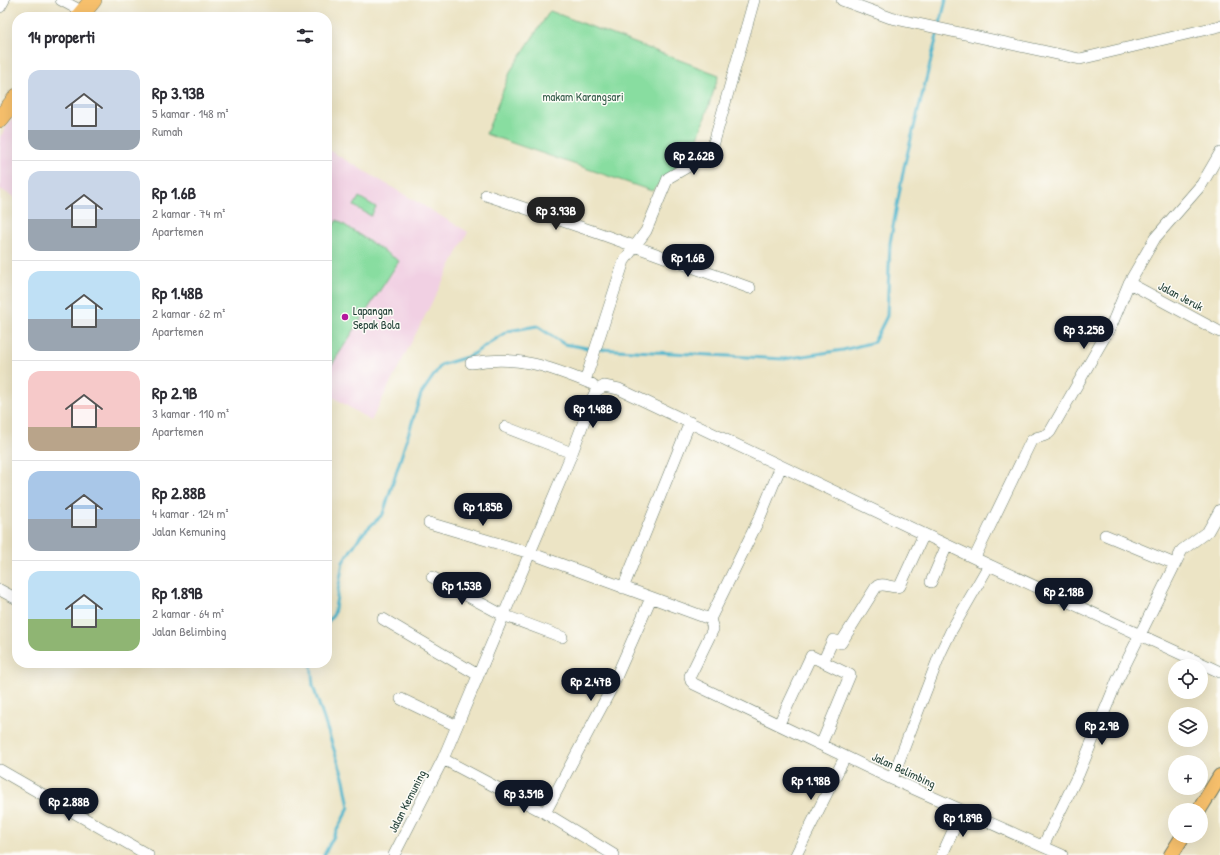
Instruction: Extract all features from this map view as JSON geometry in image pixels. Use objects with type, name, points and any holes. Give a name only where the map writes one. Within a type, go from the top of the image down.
[{"type":"highway","points":[[0,120],[12,104]]},
{"type":"main road","points":[[1203,803],[1220,776]]},
{"type":"main road","points":[[1172,854],[1179,843]]},
{"type":"street","points":[[0,7],[4,0]]},
{"type":"street","points":[[61,0],[85,7]]},
{"type":"street","points":[[585,381],[597,339],[624,261],[646,231],[668,178],[701,159],[713,146],[754,0]]},
{"type":"street","points":[[842,0],[878,14],[925,26],[1080,60],[1220,26]]},
{"type":"street","points":[[975,557],[1031,441],[1037,437],[1045,437],[1050,432],[1112,324],[1129,283],[1154,238],[1202,184],[1220,153]]},
{"type":"street","points":[[486,195],[750,288]]},
{"type":"street","name":"Jalan Jeruk","points":[[1129,283],[1220,332]]},
{"type":"street","points":[[471,363],[506,359],[530,362],[600,387],[613,387],[619,389],[948,544],[989,565],[1220,672]]},
{"type":"street","name":"Jalan Kemuning","points":[[394,855],[443,759],[572,453],[591,402],[600,387]]},
{"type":"street","points":[[623,588],[679,446],[690,422]]},
{"type":"street","points":[[505,428],[572,453]]},
{"type":"street","points":[[429,523],[530,553],[710,619],[760,517],[782,466]]},
{"type":"street","points":[[1043,846],[1078,773],[1117,681],[1175,564],[1184,547],[1208,531],[1220,510]]},
{"type":"street","points":[[823,662],[833,640],[841,643],[861,607],[878,585],[882,584],[895,588],[900,586],[922,532]]},
{"type":"street","points":[[1105,535],[1175,564]]},
{"type":"street","points":[[931,582],[948,544]]},
{"type":"street","points":[[892,779],[940,654],[951,631],[989,565]]},
{"type":"street","points":[[432,577],[503,615],[562,637]]},
{"type":"street","points":[[0,590],[12,596]]},
{"type":"street","points":[[545,813],[610,691],[651,598]]},
{"type":"street","points":[[383,619],[478,675]]},
{"type":"street","name":"Jalan Belimbing","points":[[710,619],[713,629],[690,676],[691,681],[694,684],[892,779],[1062,855]]},
{"type":"street","points":[[779,724],[810,656],[850,675],[821,745]]},
{"type":"street","points":[[401,699],[457,726]]},
{"type":"street","points":[[796,855],[845,757]]},
{"type":"street","points":[[443,759],[545,813],[614,855]]},
{"type":"street","points":[[0,770],[148,855]]},
{"type":"street","points":[[942,855],[962,811]]},
{"type":"shaded area","points":[[12,119],[12,196],[0,189],[0,137]]},
{"type":"shaded area","points":[[332,152],[468,232],[371,421],[332,396]]},
{"type":"green space","name":"makam Karangsari","points":[[550,11],[719,75],[694,150],[652,191],[486,134],[511,70]]},
{"type":"green space","points":[[359,197],[376,207],[371,216],[354,206]]},
{"type":"green space","name":"Lapangan Sepak Bola","points":[[337,220],[399,261],[332,364],[332,228]]},
{"type":"waterway","points":[[598,349],[784,359],[843,350],[874,342],[887,316],[890,243],[904,167],[946,0]]},
{"type":"waterway","points":[[332,617],[334,614],[343,562],[361,535],[383,514],[421,394],[441,365],[470,356],[508,331],[537,326],[564,344],[593,349]]},
{"type":"waterway","points":[[311,668],[313,686],[344,780],[349,807],[324,855]]},
{"type":"place","name":"Lapangan Sepak Bola","points":[[345,317]]}]
